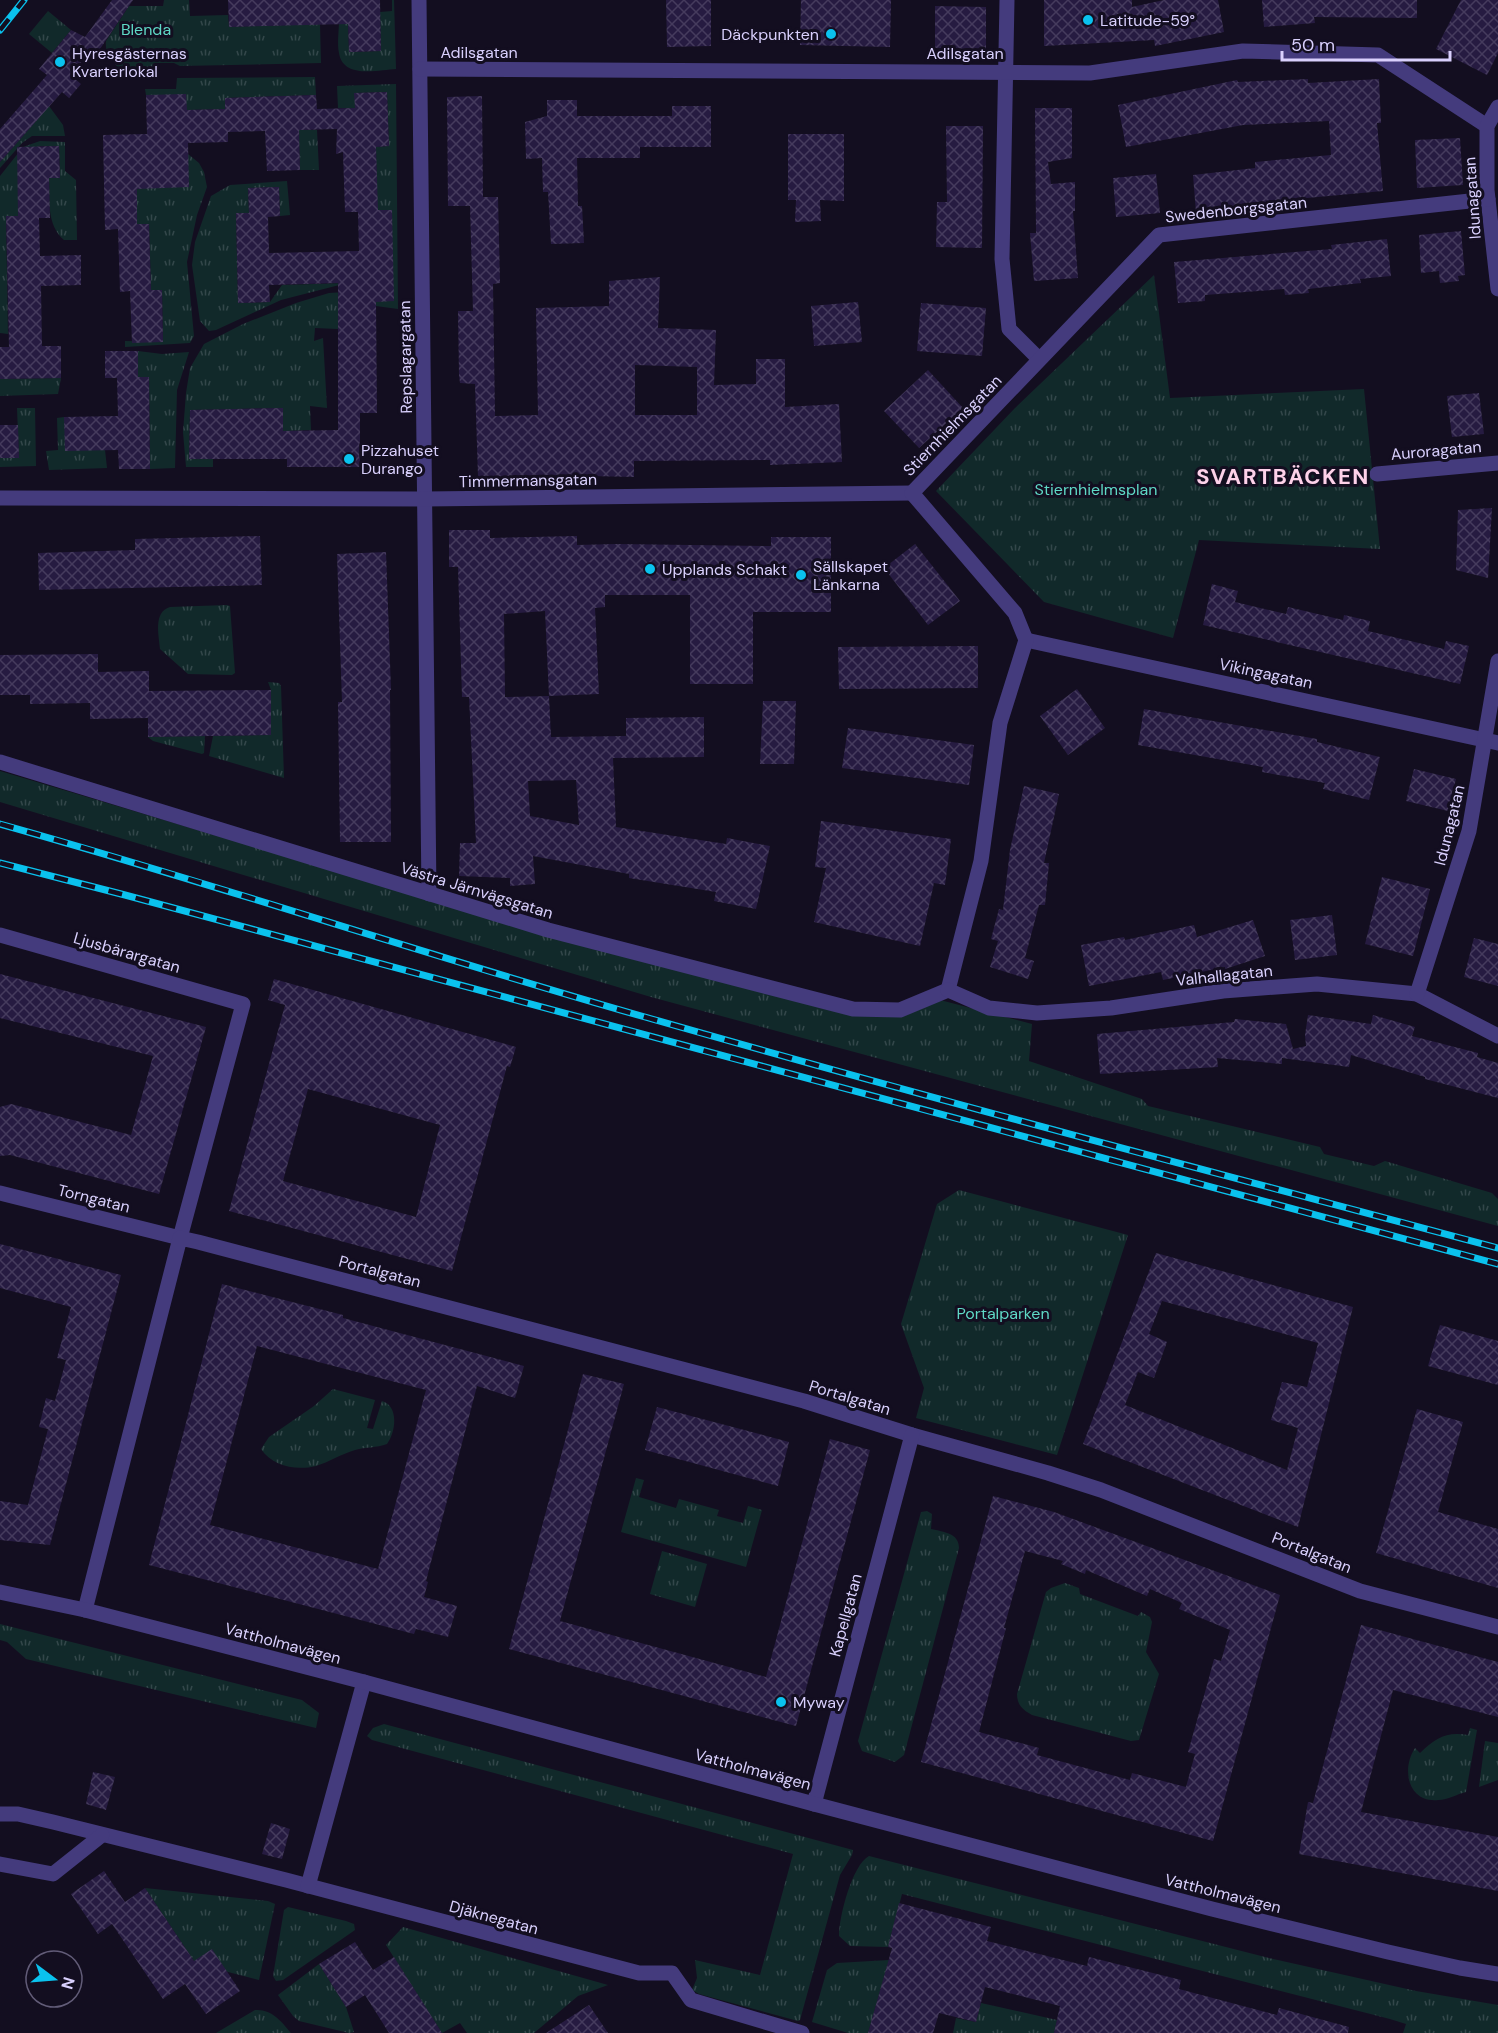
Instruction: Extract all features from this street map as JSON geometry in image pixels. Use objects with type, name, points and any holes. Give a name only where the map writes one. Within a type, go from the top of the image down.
[{"type":"street","name":"Repslagargatan","points":[[419,0],[429,894]]},
{"type":"street","points":[[1007,0],[1002,259],[1010,328],[1039,359]]},
{"type":"street","name":"Adilsgatan","points":[[420,69],[1090,73],[1243,51],[1378,56],[1487,126]]},
{"type":"street","points":[[1487,126],[1498,107]]},
{"type":"street","name":"Idunagatan","points":[[1487,126],[1498,288]]},
{"type":"street","name":"Swedenborgsgatan","points":[[1039,359],[1160,235],[1491,192]]},
{"type":"street","name":"Stiernhielmsgatan","points":[[1026,640],[1015,613],[912,494],[1039,359]]},
{"type":"street","name":"Auroragatan","points":[[1377,474],[1498,463]]},
{"type":"street","name":"Timmermansgatan","points":[[0,498],[425,499],[912,494]]},
{"type":"street","points":[[948,990],[981,861],[1000,723],[1026,640]]},
{"type":"street","name":"Vikingagatan","points":[[1026,640],[1492,741]]},
{"type":"street","name":"Idunagatan","points":[[1417,994],[1469,831],[1492,741],[1498,661]]},
{"type":"street","name":"Västra Järnvägsgatan","points":[[0,762],[548,930],[853,1009],[900,1010],[948,990]]},
{"type":"street","name":"Ljusbärargatan","points":[[0,935],[243,1004],[180,1238]]},
{"type":"street","name":"Valhallagatan","points":[[948,990],[989,1008],[1037,1013],[1111,1008],[1223,991],[1317,984],[1417,994],[1498,1036]]},
{"type":"street","name":"Torngatan","points":[[0,1193],[180,1238]]},
{"type":"street","points":[[85,1610],[180,1238]]},
{"type":"street","name":"Portalgatan","points":[[180,1238],[804,1401],[1101,1490],[1360,1591],[1498,1627]]},
{"type":"street","name":"Kapellgatan","points":[[814,1804],[912,1435]]},
{"type":"street","name":"Vattholmavägen","points":[[0,1592],[85,1610],[364,1682],[1212,1909],[1388,1952],[1498,1974]]},
{"type":"street","points":[[308,1886],[364,1682]]},
{"type":"street","name":"Djäknegatan","points":[[0,1814],[18,1814],[308,1886],[639,1973],[672,1973],[691,2000],[802,2033]]},
{"type":"street","points":[[0,1864],[53,1874],[102,1835]]},
{"type":"green space","name":"Blenda","points":[[164,0],[189,0],[190,16],[228,15],[229,27],[320,24],[321,63],[180,66],[174,63],[157,63],[157,72],[150,75],[128,76],[109,56],[106,41],[129,6],[163,6]]},
{"type":"green space","points":[[392,0],[394,0],[396,69],[362,71],[347,67],[339,53],[339,20],[348,20],[349,52],[381,51],[380,12],[392,11]]},
{"type":"green space","points":[[48,11],[71,30],[52,53],[29,34]]},
{"type":"green space","points":[[315,77],[316,95],[225,98],[225,109],[187,110],[146,95],[145,89],[176,89],[177,78]]},
{"type":"green space","points":[[396,84],[398,309],[376,306],[338,310],[338,329],[315,328],[314,341],[323,338],[327,408],[310,406],[311,430],[287,431],[284,459],[282,408],[190,410],[189,458],[213,459],[213,467],[186,467],[183,432],[186,393],[190,368],[204,344],[243,324],[296,303],[329,293],[362,291],[392,210],[377,210],[376,147],[389,146],[387,92],[355,93],[355,108],[338,108],[337,86]]},
{"type":"green space","points":[[49,106],[63,125],[65,136],[32,136],[22,143],[0,168],[0,162]]},
{"type":"green space","points":[[293,130],[317,130],[319,170],[300,170],[299,141]]},
{"type":"green space","points":[[40,141],[65,142],[65,171],[76,180],[77,240],[64,240],[54,227],[52,219],[49,203],[49,178],[60,177],[59,146],[38,146],[38,178],[18,216],[6,217],[8,334],[0,333],[0,176],[23,147]]},
{"type":"green space","points":[[188,154],[199,163],[204,172],[207,187],[197,215],[187,262],[194,336],[190,343],[125,347],[125,341],[163,342],[162,290],[151,290],[149,224],[134,224],[137,216],[137,189]]},
{"type":"green space","points":[[287,181],[290,215],[280,216],[279,187],[248,188],[249,213],[236,213],[238,303],[270,302],[282,285],[347,283],[281,300],[216,330],[209,331],[200,321],[192,265],[195,242],[211,196],[230,185]]},
{"type":"green space","name":"Stiernhielmsplan","points":[[1154,275],[1170,398],[1364,389],[1380,549],[1199,540],[1173,638],[1044,602],[936,491],[1015,408]]},
{"type":"green space","points":[[138,351],[162,354],[189,352],[177,390],[175,468],[150,469],[149,377],[138,377]]},
{"type":"green space","points":[[61,378],[58,394],[0,396],[0,379]]},
{"type":"green space","points":[[17,408],[35,408],[36,466],[0,467],[0,458],[19,458]]},
{"type":"green space","points":[[64,417],[105,450],[107,468],[49,470],[46,451],[58,450],[57,418]]},
{"type":"green space","points":[[230,606],[235,673],[232,675],[188,674],[160,649],[158,625],[161,614],[165,610],[170,607]]},
{"type":"green space","points":[[268,682],[279,683],[281,686],[284,778],[209,756],[213,736],[271,735],[271,690]]},
{"type":"green space","points":[[205,736],[204,753],[202,754],[153,741],[148,737]]},
{"type":"green space","points":[[0,771],[214,835],[874,1016],[940,1000],[1032,1024],[1029,1061],[1142,1099],[1148,1106],[1320,1147],[1324,1154],[1374,1166],[1385,1161],[1492,1193],[1498,1199],[1498,1226],[651,997],[0,802]]},
{"type":"green space","name":"Portalparken","points":[[959,1190],[1128,1235],[1057,1455],[916,1418],[924,1388],[901,1324],[937,1204]]},
{"type":"green space","points":[[333,1389],[375,1400],[367,1428],[373,1429],[382,1401],[391,1408],[394,1426],[387,1444],[355,1450],[316,1466],[301,1468],[285,1466],[271,1460],[261,1449],[269,1437],[314,1406]]},
{"type":"green space","points":[[636,1478],[644,1480],[639,1497],[676,1508],[679,1499],[719,1510],[717,1516],[743,1523],[748,1506],[762,1510],[746,1567],[621,1532]]},
{"type":"green space","points":[[927,1511],[932,1514],[931,1529],[954,1536],[959,1548],[904,1755],[895,1762],[862,1751],[858,1741],[921,1512]]},
{"type":"green space","points":[[662,1551],[707,1564],[695,1607],[650,1594]]},
{"type":"green space","points":[[1065,1583],[1079,1588],[1080,1594],[1138,1616],[1141,1612],[1150,1617],[1152,1622],[1146,1652],[1159,1674],[1139,1740],[1131,1741],[1032,1715],[1019,1704],[1017,1694],[1046,1592]]},
{"type":"green space","points":[[0,1624],[302,1700],[319,1713],[316,1728],[26,1659],[7,1642],[0,1640]]},
{"type":"green space","points":[[384,1724],[853,1850],[840,1875],[800,2020],[699,1994],[692,1990],[697,1978],[695,1960],[760,1975],[793,1854],[372,1740],[367,1736],[373,1728]]},
{"type":"green space","points":[[1470,1728],[1477,1730],[1466,1792],[1442,1800],[1420,1796],[1410,1783],[1408,1774],[1408,1765],[1415,1748],[1420,1753],[1442,1737],[1454,1734],[1468,1735]]},
{"type":"green space","points":[[1485,1741],[1498,1743],[1498,1780],[1479,1787]]},
{"type":"green space","points":[[869,1856],[1269,1958],[1416,1991],[1498,2005],[1498,2033],[1403,2033],[1406,2024],[1390,2019],[902,1894],[888,1947],[850,1946],[839,1936],[841,1917],[852,1880],[863,1861]]},
{"type":"green space","points":[[145,1888],[268,1901],[275,1904],[259,1980],[194,1961]]},
{"type":"green space","points":[[288,1907],[346,1921],[354,1924],[355,1930],[283,1980],[276,1981],[273,1976],[284,1910]]},
{"type":"green space","points":[[403,1927],[608,1985],[578,1996],[534,2033],[467,2033],[460,2023],[442,2033],[386,1945]]},
{"type":"green space","points":[[889,1960],[868,2033],[848,2033],[812,2022],[827,1970],[837,1963]]},
{"type":"green space","points":[[319,1964],[346,2007],[354,2032],[349,2033],[299,2021],[278,1995]]},
{"type":"green space","points":[[981,2003],[1057,2020],[1054,2033],[953,2033],[956,2018],[976,2022]]},
{"type":"green space","points":[[255,2010],[271,2014],[280,2020],[291,2033],[216,2033]]},
{"type":"building","points":[[112,0],[133,0],[100,49],[70,70],[81,84],[69,98],[62,92],[0,162],[0,129],[47,75],[39,69],[71,30],[85,37]]},
{"type":"building","points":[[228,0],[380,0],[381,51],[349,52],[348,24],[229,27]]},
{"type":"building","points":[[666,0],[711,0],[711,46],[667,47]]},
{"type":"building","points":[[801,0],[891,0],[890,47],[800,45]]},
{"type":"building","points":[[1044,0],[1132,0],[1132,7],[1164,0],[1218,0],[1224,32],[1155,46],[1154,40],[1044,46]]},
{"type":"building","points":[[1262,0],[1417,0],[1417,18],[1314,17],[1315,23],[1264,27]]},
{"type":"building","points":[[1461,0],[1498,0],[1498,53],[1487,75],[1436,49]]},
{"type":"building","points":[[935,6],[986,7],[986,49],[935,48]]},
{"type":"building","points":[[1308,79],[1308,83],[1379,79],[1381,123],[1377,123],[1383,191],[1307,198],[1307,201],[1196,213],[1193,175],[1255,168],[1255,162],[1331,155],[1329,121],[1243,125],[1126,147],[1118,105],[1237,80],[1238,82]]},
{"type":"building","points":[[387,92],[389,146],[376,147],[378,210],[392,210],[394,301],[376,302],[377,413],[360,413],[360,467],[287,467],[287,459],[189,459],[190,410],[283,408],[283,431],[338,430],[338,283],[269,285],[270,302],[238,303],[236,213],[249,213],[248,188],[279,187],[280,216],[268,217],[269,253],[359,251],[358,212],[345,212],[343,152],[336,154],[337,129],[299,130],[300,170],[267,171],[265,131],[228,132],[228,142],[188,143],[189,187],[137,189],[137,224],[149,224],[151,290],[162,290],[163,342],[132,343],[130,291],[120,292],[118,229],[105,230],[103,135],[147,134],[146,95],[186,94],[187,110],[225,109],[225,98],[316,95],[317,109],[355,108],[354,93]]},
{"type":"building","points":[[482,96],[483,197],[498,197],[500,283],[493,284],[495,416],[538,415],[536,308],[609,306],[609,281],[660,277],[658,328],[716,330],[714,385],[756,384],[756,359],[785,359],[785,407],[839,404],[842,462],[770,465],[770,460],[634,461],[634,477],[545,475],[478,477],[475,384],[460,383],[459,375],[458,311],[473,311],[470,206],[448,206],[447,97]],"holes":[[[635,365],[697,367],[697,415],[635,415]]]},
{"type":"building","points":[[547,100],[577,100],[577,116],[672,116],[672,106],[711,106],[711,147],[640,147],[640,158],[577,158],[578,206],[582,206],[584,243],[551,244],[548,192],[543,192],[542,158],[526,159],[525,122],[547,116]]},
{"type":"building","points":[[1035,108],[1072,108],[1072,158],[1048,162],[1051,184],[1075,182],[1075,211],[1073,211],[1078,278],[1034,281],[1030,233],[1036,233]]},
{"type":"building","points":[[946,126],[983,126],[982,248],[936,247],[937,202],[947,202]]},
{"type":"building","points":[[788,134],[844,134],[844,201],[820,200],[821,221],[795,222],[796,200],[788,200]]},
{"type":"building","points":[[1460,138],[1463,185],[1417,188],[1415,140]]},
{"type":"building","points":[[59,146],[60,178],[49,178],[50,218],[39,218],[40,256],[81,255],[81,285],[41,286],[42,346],[61,346],[61,378],[0,379],[0,347],[9,347],[6,216],[18,216],[17,147]]},
{"type":"building","points":[[1156,174],[1160,213],[1116,217],[1113,178]]},
{"type":"building","points":[[1461,231],[1465,275],[1458,276],[1459,281],[1440,283],[1439,271],[1421,273],[1419,235]]},
{"type":"building","points":[[1387,239],[1391,276],[1360,279],[1361,283],[1308,289],[1309,293],[1285,295],[1284,289],[1205,295],[1205,301],[1178,303],[1174,262],[1332,249],[1331,245]]},
{"type":"building","points":[[858,302],[862,342],[814,346],[811,306]]},
{"type":"building","points":[[921,303],[986,308],[982,356],[917,351]]},
{"type":"building","points":[[105,351],[138,351],[138,377],[149,377],[150,469],[119,469],[118,450],[65,451],[64,417],[118,416],[117,378],[105,378]]},
{"type":"building","points":[[928,370],[963,408],[919,448],[884,411]]},
{"type":"building","points":[[1479,393],[1484,434],[1452,437],[1447,396]]},
{"type":"building","points":[[0,425],[18,425],[19,458],[0,458]]},
{"type":"building","points":[[1492,508],[1488,578],[1456,570],[1458,510]]},
{"type":"building","points":[[449,530],[490,530],[490,538],[577,536],[577,545],[771,546],[771,537],[831,537],[831,612],[753,612],[753,684],[690,684],[690,595],[605,595],[605,607],[595,608],[599,694],[549,696],[551,737],[626,736],[626,718],[704,717],[704,757],[613,758],[616,827],[726,844],[727,838],[770,846],[756,909],[714,901],[716,892],[629,878],[629,874],[533,856],[535,884],[510,886],[510,878],[459,876],[460,843],[476,843],[469,697],[462,697],[458,567],[449,567]],"holes":[[[545,611],[549,696],[505,697],[504,614]],[[576,780],[579,825],[530,816],[528,781]]]},
{"type":"building","points":[[260,536],[262,585],[39,590],[38,553],[135,550],[135,539]]},
{"type":"building","points":[[915,544],[960,601],[928,625],[884,568]]},
{"type":"building","points":[[386,552],[391,690],[391,842],[340,842],[338,702],[342,702],[337,554]]},
{"type":"building","points":[[1212,584],[1238,591],[1235,602],[1286,614],[1288,607],[1343,620],[1344,615],[1370,621],[1368,631],[1444,649],[1446,641],[1469,646],[1460,684],[1203,625]]},
{"type":"building","points":[[978,646],[978,688],[839,689],[838,647]]},
{"type":"building","points":[[98,654],[98,672],[149,671],[149,691],[271,690],[271,735],[148,737],[148,718],[90,719],[90,703],[30,704],[30,695],[0,695],[0,655]]},
{"type":"building","points":[[1077,689],[1105,728],[1068,755],[1040,716]]},
{"type":"building","points":[[763,701],[796,701],[794,764],[760,764]]},
{"type":"building","points":[[1144,709],[1317,739],[1317,742],[1380,757],[1369,800],[1323,789],[1325,783],[1262,772],[1263,767],[1138,745]]},
{"type":"building","points":[[848,728],[974,745],[969,785],[842,768]]},
{"type":"building","points":[[1414,769],[1456,779],[1448,811],[1406,801]]},
{"type":"building","points":[[1024,786],[1059,794],[1044,863],[1049,863],[1045,905],[1039,905],[1025,958],[1034,961],[1028,979],[990,967],[998,941],[991,939],[999,909],[1003,910],[1010,850]]},
{"type":"building","points":[[821,821],[951,839],[945,885],[934,883],[920,946],[814,922],[826,868],[815,867]]},
{"type":"building","points":[[1382,877],[1430,889],[1413,956],[1365,944]]},
{"type":"building","points":[[1332,915],[1337,955],[1295,960],[1290,920]]},
{"type":"building","points":[[1253,920],[1265,956],[1225,969],[1225,967],[1163,980],[1161,972],[1089,986],[1081,945],[1124,937],[1125,940],[1194,925],[1197,937]]},
{"type":"building","points":[[1474,938],[1498,944],[1498,986],[1464,977]]},
{"type":"building","points":[[0,974],[206,1027],[159,1194],[10,1155],[0,1156],[0,1107],[11,1104],[131,1135],[153,1056],[0,1018]]},
{"type":"building","points":[[274,979],[516,1047],[510,1067],[507,1066],[452,1271],[229,1211],[285,1005],[268,1000]],"holes":[[[308,1089],[440,1125],[416,1217],[283,1181]]]},
{"type":"building","points":[[1308,1015],[1371,1024],[1373,1015],[1415,1027],[1412,1036],[1478,1053],[1477,1057],[1498,1063],[1498,1098],[1425,1079],[1425,1077],[1351,1055],[1349,1067],[1282,1058],[1282,1064],[1217,1058],[1218,1067],[1100,1074],[1097,1034],[1234,1022],[1235,1019],[1286,1024],[1293,1049],[1306,1046]]},
{"type":"building","points":[[0,1244],[121,1275],[50,1545],[0,1540],[0,1501],[28,1505],[48,1429],[39,1427],[46,1398],[55,1401],[66,1360],[57,1358],[71,1307],[0,1288]]},
{"type":"building","points":[[1156,1253],[1353,1307],[1298,1527],[1083,1444]],"holes":[[[1162,1301],[1318,1343],[1307,1387],[1282,1382],[1271,1420],[1298,1428],[1287,1470],[1125,1405],[1138,1372],[1154,1378],[1167,1342],[1149,1334]]]},
{"type":"building","points":[[222,1284],[524,1366],[515,1398],[477,1386],[426,1581],[428,1582],[424,1597],[457,1606],[448,1637],[416,1629],[414,1634],[149,1565]],"holes":[[[257,1346],[426,1390],[378,1569],[210,1525]]]},
{"type":"building","points":[[1440,1325],[1498,1341],[1498,1385],[1428,1366]]},
{"type":"building","points":[[583,1374],[624,1384],[560,1621],[766,1677],[830,1439],[870,1450],[796,1726],[509,1649]]},
{"type":"building","points":[[657,1407],[789,1442],[778,1486],[645,1450]]},
{"type":"building","points":[[1417,1409],[1463,1422],[1438,1512],[1498,1529],[1498,1588],[1376,1553]]},
{"type":"building","points":[[993,1496],[1054,1512],[1280,1595],[1213,1841],[921,1762]],"holes":[[[1025,1551],[1063,1561],[1061,1564],[1085,1574],[1086,1570],[1147,1596],[1150,1589],[1182,1603],[1179,1609],[1230,1630],[1221,1661],[1214,1659],[1188,1752],[1195,1754],[1186,1787],[1132,1773],[1130,1780],[1037,1755],[1039,1748],[979,1732]]]},
{"type":"building","points":[[1361,1625],[1498,1662],[1498,1717],[1393,1690],[1361,1812],[1498,1837],[1498,1891],[1299,1854],[1308,1802],[1313,1803]]},
{"type":"building","points":[[93,1772],[115,1777],[106,1810],[86,1804]]},
{"type":"building","points":[[271,1823],[290,1829],[282,1859],[262,1854]]},
{"type":"building","points":[[104,1871],[125,1902],[145,1888],[194,1961],[212,1949],[240,1991],[206,2014],[185,1984],[163,1999],[112,1924],[98,1934],[71,1894]]},
{"type":"building","points":[[899,1903],[991,1927],[987,1941],[1087,1966],[1089,1957],[1181,1980],[1179,1989],[1277,2015],[1279,2008],[1349,2027],[1348,2033],[1054,2033],[1060,2006],[985,1987],[976,2022],[939,2013],[933,2033],[868,2033],[892,1948],[888,1947]]},
{"type":"building","points":[[355,1942],[373,1970],[394,1957],[442,2033],[389,2033],[365,1995],[346,2007],[319,1964]]},
{"type":"building","points":[[589,2005],[608,2033],[546,2033]]},
{"type":"railway","points":[[0,30],[24,0]]},
{"type":"railway","points":[[0,824],[162,871],[483,970],[751,1047],[1498,1248]]},
{"type":"railway","points":[[0,863],[1498,1264]]},
{"type":"place","name":"Latitude-59°","points":[[1088,20]]},
{"type":"place","name":"Däckpunkten","points":[[831,34]]},
{"type":"place","name":"Hyresgästernas Kvarterlokal","points":[[60,62]]},
{"type":"place","name":"Pizzahuset Durango","points":[[349,459]]},
{"type":"place","name":"Upplands Schakt","points":[[650,569]]},
{"type":"place","name":"Sällskapet Länkarna","points":[[801,575]]},
{"type":"place","name":"Myway","points":[[781,1702]]},
{"type":"district","name":"SVARTBÄCKEN","points":[[1283,476]]}]
